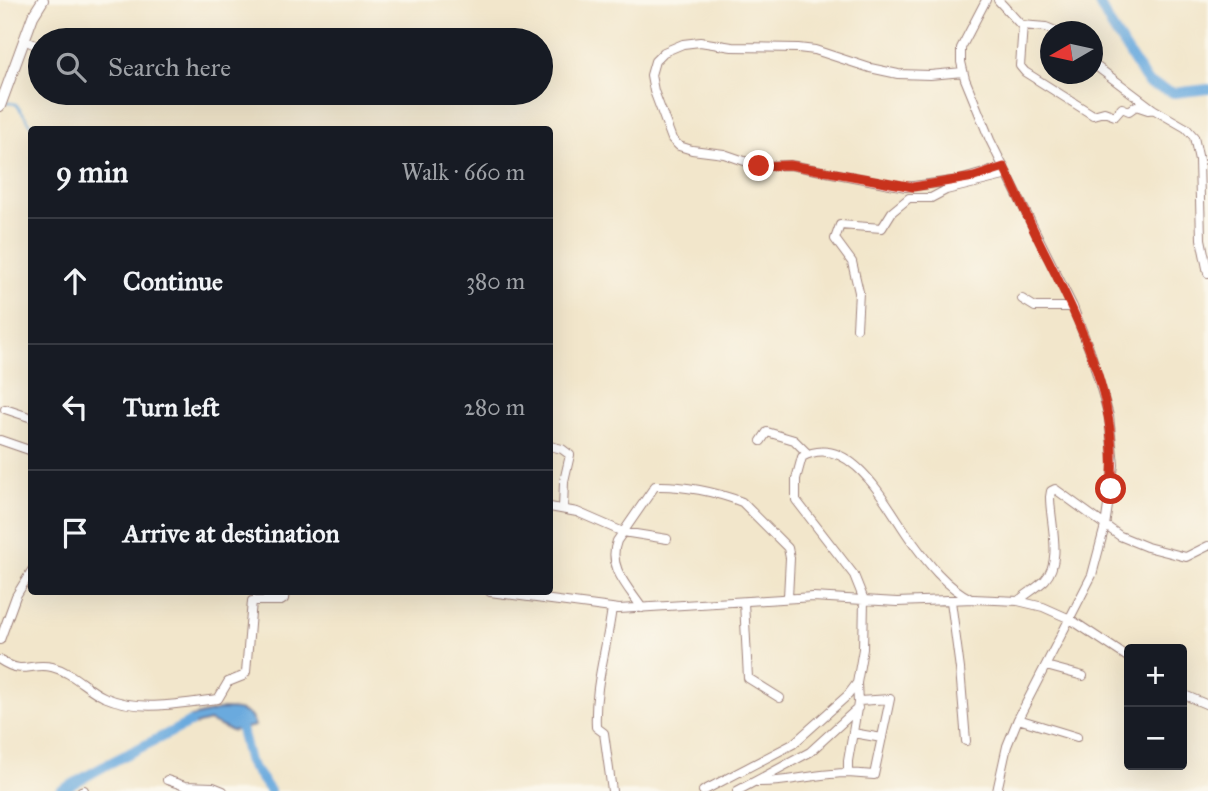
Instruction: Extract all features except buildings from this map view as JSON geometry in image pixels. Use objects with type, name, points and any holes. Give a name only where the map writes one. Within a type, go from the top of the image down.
[{"type":"main road","points":[[28,28],[43,0]]},
{"type":"main road","points":[[0,106],[28,29]]},
{"type":"street","points":[[986,0],[961,48],[963,72],[990,140],[1073,307],[1091,354],[1112,430],[1114,465],[1105,526],[1092,575],[1018,719],[1007,746],[997,791]]},
{"type":"street","points":[[998,0],[1016,21],[1023,25],[1040,26]]},
{"type":"street","points":[[1023,25],[1020,66],[1025,72],[1093,115],[1105,112],[1115,116],[1121,108],[1129,111],[1136,106],[1153,109]]},
{"type":"street","points":[[24,40],[28,42]]},
{"type":"street","points":[[963,72],[898,74],[815,50],[732,47],[700,42],[683,44],[664,52],[655,61],[652,75],[654,91],[672,139],[679,146],[692,150],[724,154],[759,166],[790,165],[906,187],[1006,171]]},
{"type":"street","points":[[1103,70],[1153,109],[1186,128],[1196,143],[1199,225],[1208,273]]},
{"type":"street","points":[[857,328],[859,292],[852,262],[835,239],[840,225],[882,228],[892,212],[909,198],[932,198],[946,190],[1006,171]]},
{"type":"street","points":[[1022,299],[1035,307],[1073,307]]},
{"type":"street","points":[[5,409],[28,417]]},
{"type":"street","points":[[761,441],[767,432],[794,440],[808,454]]},
{"type":"street","points":[[0,440],[28,448]]},
{"type":"street","points":[[553,447],[570,455],[564,481],[563,509]]},
{"type":"street","points":[[848,773],[858,704],[857,683],[863,649],[864,600],[854,575],[796,500],[795,486],[802,457],[808,454],[839,455],[860,470],[919,551],[951,586],[971,600]]},
{"type":"street","points":[[642,608],[613,561],[613,551],[655,486],[669,486],[742,502],[788,548],[788,597]]},
{"type":"street","points":[[1018,601],[1043,582],[1052,566],[1052,490],[1059,489],[1105,526],[1133,542],[1182,557],[1193,555],[1208,546]]},
{"type":"street","points":[[553,507],[577,512],[623,532],[667,539]]},
{"type":"street","points":[[0,640],[16,596],[28,576]]},
{"type":"street","points":[[0,660],[19,669],[52,667],[71,675],[102,696],[139,706],[218,699],[228,681],[246,673],[252,601],[281,601],[284,595]]},
{"type":"street","points":[[513,595],[612,608],[744,603],[788,597],[897,603],[1018,601],[1043,607],[1070,620],[1124,655]]},
{"type":"street","points":[[951,601],[966,741]]},
{"type":"street","points":[[744,603],[748,678],[780,698]]},
{"type":"street","points":[[612,608],[608,645],[597,690],[596,717],[597,728],[604,733],[612,791]]},
{"type":"street","points":[[1046,666],[1083,676]]},
{"type":"street","points":[[702,791],[793,744],[848,695],[857,683]]},
{"type":"street","points":[[1187,696],[1208,705]]},
{"type":"street","points":[[737,791],[813,750],[858,704],[890,698],[875,774],[814,775],[779,782],[757,782]]},
{"type":"street","points":[[1018,719],[1077,737]]},
{"type":"street","points":[[853,733],[882,738]]},
{"type":"street","points":[[167,780],[185,786],[223,791]]},
{"type":"water","points":[[223,709],[247,714],[255,726],[231,731],[209,721],[191,726],[191,717]]},
{"type":"waterway","points":[[1097,0],[1148,83],[1174,93],[1208,89]]},
{"type":"waterway","points":[[4,102],[16,104],[32,126]]},
{"type":"waterway","points":[[60,791],[191,722]]},
{"type":"waterway","points":[[241,729],[249,762],[270,791]]},
{"type":"route","points":[[759,166],[790,165],[906,187],[974,177],[1004,167],[1073,307],[1091,354],[1112,430],[1114,465],[1111,489]]}]
